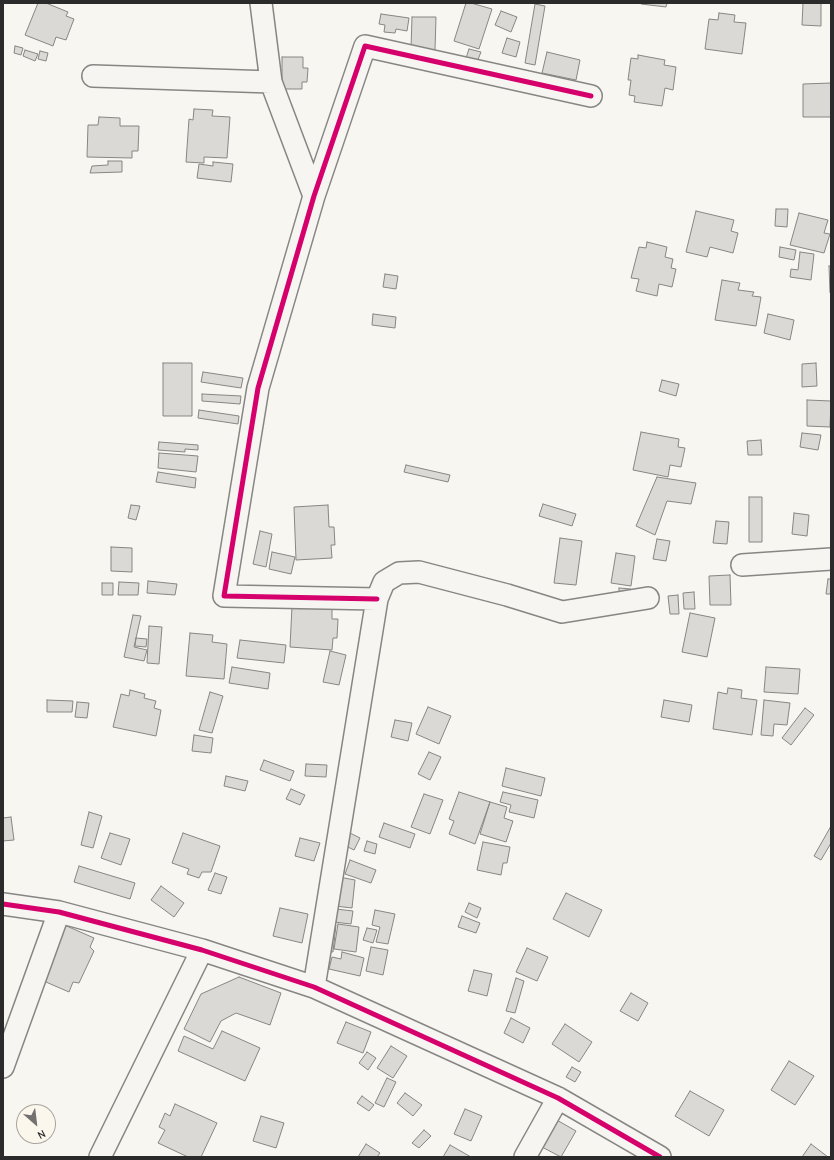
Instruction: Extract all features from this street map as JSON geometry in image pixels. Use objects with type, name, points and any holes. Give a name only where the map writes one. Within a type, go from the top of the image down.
[{"type":"street","points":[[261,3],[271,82],[314,196]]},
{"type":"street","points":[[377,599],[224,596],[258,388],[314,196],[365,46],[591,96]]},
{"type":"street","points":[[93,76],[271,82]]},
{"type":"street","points":[[742,565],[831,558]]},
{"type":"street","points":[[314,987],[377,599],[384,582],[400,573],[419,572],[507,595],[562,612],[648,598]]},
{"type":"street","points":[[3,904],[59,912],[202,950],[314,987],[558,1098],[660,1157]]},
{"type":"street","points":[[3,1067],[59,912]]},
{"type":"street","points":[[100,1157],[202,950]]},
{"type":"street","points":[[526,1157],[558,1098]]},
{"type":"building","points":[[38,3],[46,3],[68,12],[66,16],[74,19],[66,40],[56,37],[53,46],[25,35]]},
{"type":"building","points":[[466,3],[492,9],[479,49],[454,41]]},
{"type":"building","points":[[641,3],[667,3],[666,7]]},
{"type":"building","points":[[803,3],[821,3],[821,26],[802,25]]},
{"type":"building","points":[[535,4],[545,6],[535,65],[525,63]]},
{"type":"building","points":[[501,11],[517,17],[511,32],[495,25]]},
{"type":"building","points":[[719,13],[735,15],[734,22],[746,23],[742,54],[705,49],[709,19],[718,20]]},
{"type":"building","points":[[381,14],[409,18],[407,31],[396,29],[395,33],[384,32],[385,25],[379,24]]},
{"type":"building","points":[[412,17],[436,17],[435,50],[411,49]]},
{"type":"building","points":[[507,38],[520,42],[516,57],[502,53]]},
{"type":"building","points":[[15,46],[23,48],[21,55],[14,53]]},
{"type":"building","points":[[469,49],[481,52],[477,62],[466,58]]},
{"type":"building","points":[[25,50],[38,54],[35,61],[23,56]]},
{"type":"building","points":[[40,51],[48,53],[46,61],[38,59]]},
{"type":"building","points":[[547,52],[580,60],[576,80],[542,73]]},
{"type":"building","points":[[638,55],[665,60],[664,65],[676,67],[673,90],[665,88],[662,106],[634,102],[635,96],[629,95],[631,80],[628,80],[631,58],[638,59]]},
{"type":"building","points":[[282,57],[303,57],[303,68],[308,68],[307,82],[302,82],[302,89],[282,89]]},
{"type":"building","points":[[831,83],[831,117],[803,117],[803,84]]},
{"type":"building","points":[[194,109],[213,110],[212,116],[230,117],[227,158],[204,157],[204,163],[186,162],[189,119],[193,120]]},
{"type":"building","points":[[99,117],[120,118],[120,126],[139,126],[138,151],[132,151],[132,158],[87,157],[88,125],[98,125]]},
{"type":"building","points":[[108,161],[122,161],[122,172],[90,173],[92,166],[108,165]]},
{"type":"building","points":[[213,162],[233,164],[231,182],[197,178],[199,164],[213,166]]},
{"type":"building","points":[[776,209],[788,209],[787,227],[775,226]]},
{"type":"building","points":[[696,211],[734,220],[731,231],[738,233],[733,253],[710,247],[707,257],[686,252]]},
{"type":"building","points":[[799,213],[828,220],[824,233],[830,234],[824,253],[790,245]]},
{"type":"building","points":[[647,242],[667,247],[665,257],[673,259],[671,268],[676,269],[672,287],[659,284],[657,296],[636,291],[639,279],[631,278],[639,247],[646,248]]},
{"type":"building","points":[[780,247],[796,250],[794,260],[779,257]]},
{"type":"building","points":[[800,252],[814,254],[811,280],[790,277],[791,269],[798,270]]},
{"type":"building","points":[[829,266],[831,266],[830,293]]},
{"type":"building","points":[[385,274],[398,276],[396,289],[383,287]]},
{"type":"building","points":[[722,280],[740,283],[738,290],[754,292],[752,296],[761,297],[756,326],[715,320]]},
{"type":"building","points":[[373,314],[396,317],[395,328],[372,325]]},
{"type":"building","points":[[768,314],[794,320],[790,340],[764,333]]},
{"type":"building","points":[[163,363],[192,363],[192,416],[163,416]]},
{"type":"building","points":[[816,363],[817,386],[802,387],[802,364]]},
{"type":"building","points":[[203,372],[243,378],[241,388],[201,382]]},
{"type":"building","points":[[662,380],[679,384],[676,396],[659,391]]},
{"type":"building","points":[[202,394],[241,396],[240,404],[202,401]]},
{"type":"building","points":[[807,400],[831,401],[830,427],[807,426]]},
{"type":"building","points":[[199,410],[239,416],[238,424],[198,418]]},
{"type":"building","points":[[641,432],[679,439],[678,447],[685,448],[681,467],[670,465],[668,477],[633,470]]},
{"type":"building","points":[[802,433],[821,435],[818,450],[800,447]]},
{"type":"building","points":[[761,440],[762,455],[748,455],[747,441]]},
{"type":"building","points":[[159,442],[198,445],[198,450],[185,449],[185,452],[158,450]]},
{"type":"building","points":[[159,453],[198,456],[196,472],[158,468]]},
{"type":"building","points":[[406,465],[450,475],[448,482],[404,472]]},
{"type":"building","points":[[158,472],[196,478],[195,488],[156,482]]},
{"type":"building","points":[[657,477],[696,483],[691,504],[667,501],[655,535],[636,526]]},
{"type":"building","points":[[749,497],[762,497],[762,542],[749,542]]},
{"type":"building","points":[[543,504],[576,514],[572,526],[539,516]]},
{"type":"building","points":[[131,505],[140,506],[136,520],[128,518]]},
{"type":"building","points":[[328,505],[329,527],[334,527],[335,545],[331,545],[332,558],[296,560],[294,507]]},
{"type":"building","points":[[794,513],[809,515],[807,536],[792,534]]},
{"type":"building","points":[[716,521],[729,522],[727,544],[713,543]]},
{"type":"building","points":[[260,531],[272,534],[266,567],[253,564]]},
{"type":"building","points":[[560,538],[582,541],[576,585],[554,583]]},
{"type":"building","points":[[657,539],[670,541],[666,561],[653,559]]},
{"type":"building","points":[[111,547],[132,548],[132,572],[111,571]]},
{"type":"building","points":[[272,552],[295,557],[291,574],[269,569]]},
{"type":"building","points":[[616,553],[635,556],[631,586],[611,583]]},
{"type":"building","points":[[730,575],[731,605],[710,605],[709,576]]},
{"type":"building","points":[[828,579],[831,579],[831,594],[826,594]]},
{"type":"building","points":[[148,581],[177,584],[175,595],[147,593]]},
{"type":"building","points":[[119,582],[139,583],[138,595],[118,595]]},
{"type":"building","points":[[102,583],[113,583],[113,595],[102,595]]},
{"type":"building","points":[[619,588],[631,589],[630,596],[619,595]]},
{"type":"building","points":[[694,592],[695,609],[684,609],[683,593]]},
{"type":"building","points":[[678,595],[679,614],[670,614],[668,596]]},
{"type":"building","points":[[292,606],[332,608],[332,619],[338,619],[337,638],[333,638],[332,650],[290,647]]},
{"type":"building","points":[[690,613],[715,618],[707,657],[682,652]]},
{"type":"building","points":[[133,615],[141,616],[134,647],[147,650],[144,661],[124,657]]},
{"type":"building","points":[[149,626],[162,627],[159,664],[147,663]]},
{"type":"building","points":[[190,633],[213,635],[212,642],[227,644],[224,679],[186,676]]},
{"type":"building","points":[[136,638],[147,639],[146,647],[135,646]]},
{"type":"building","points":[[240,640],[286,645],[284,663],[237,658]]},
{"type":"building","points":[[330,651],[346,655],[339,685],[323,682]]},
{"type":"building","points":[[232,667],[270,673],[268,689],[229,683]]},
{"type":"building","points":[[766,667],[800,669],[798,694],[764,692]]},
{"type":"building","points":[[728,688],[742,690],[741,698],[757,700],[752,735],[713,729],[718,692],[727,694]]},
{"type":"building","points":[[130,690],[145,694],[144,698],[156,701],[154,708],[161,710],[156,736],[113,727],[121,694],[129,696]]},
{"type":"building","points":[[210,692],[223,696],[212,733],[199,730]]},
{"type":"building","points":[[47,700],[73,701],[72,712],[47,712]]},
{"type":"building","points":[[664,700],[692,705],[689,722],[661,717]]},
{"type":"building","points":[[764,700],[790,703],[787,725],[774,724],[773,736],[761,735]]},
{"type":"building","points":[[77,702],[89,703],[87,718],[75,717]]},
{"type":"building","points":[[428,707],[451,716],[439,744],[416,734]]},
{"type":"building","points":[[805,708],[814,715],[791,745],[782,738]]},
{"type":"building","points":[[395,720],[412,723],[408,741],[391,737]]},
{"type":"building","points":[[194,735],[213,738],[211,753],[192,751]]},
{"type":"building","points":[[429,752],[441,757],[430,780],[418,774]]},
{"type":"building","points":[[264,760],[294,771],[290,781],[260,770]]},
{"type":"building","points":[[306,764],[327,765],[326,777],[305,776]]},
{"type":"building","points":[[506,768],[545,778],[541,796],[502,786]]},
{"type":"building","points":[[226,776],[248,781],[245,791],[224,786]]},
{"type":"building","points":[[291,789],[305,795],[300,805],[286,799]]},
{"type":"building","points":[[459,792],[490,802],[475,844],[449,834],[454,821],[449,819]]},
{"type":"building","points":[[503,792],[538,800],[534,818],[509,812],[511,805],[500,802]]},
{"type":"building","points":[[424,794],[443,800],[430,834],[411,827]]},
{"type":"building","points":[[490,802],[507,807],[504,818],[513,821],[506,842],[480,834]]},
{"type":"building","points":[[89,812],[102,816],[93,848],[81,845]]},
{"type":"building","points":[[11,817],[14,840],[3,841],[3,818]]},
{"type":"building","points":[[384,823],[415,834],[410,848],[379,837]]},
{"type":"building","points":[[831,826],[831,843],[821,860],[814,856]]},
{"type":"building","points":[[110,833],[130,839],[121,865],[101,858]]},
{"type":"building","points":[[183,833],[220,846],[211,872],[202,872],[199,878],[187,874],[189,869],[172,863]]},
{"type":"building","points":[[350,833],[360,838],[354,850],[344,845]]},
{"type":"building","points":[[300,838],[320,843],[314,861],[295,856]]},
{"type":"building","points":[[367,841],[377,844],[375,854],[364,851]]},
{"type":"building","points":[[483,842],[510,847],[507,863],[503,863],[501,875],[477,870]]},
{"type":"building","points":[[350,860],[376,870],[371,883],[345,874]]},
{"type":"building","points":[[79,866],[135,883],[130,899],[74,882]]},
{"type":"building","points":[[215,873],[227,877],[221,894],[208,890]]},
{"type":"building","points":[[339,877],[355,880],[352,908],[335,906]]},
{"type":"building","points":[[161,886],[184,903],[174,917],[151,900]]},
{"type":"building","points":[[566,893],[602,910],[589,937],[553,919]]},
{"type":"building","points":[[469,903],[481,908],[477,918],[465,912]]},
{"type":"building","points":[[280,908],[308,914],[302,943],[273,936]]},
{"type":"building","points":[[336,909],[353,911],[351,924],[334,922]]},
{"type":"building","points":[[375,910],[395,914],[388,944],[376,942],[380,927],[372,925]]},
{"type":"building","points":[[462,916],[480,923],[476,933],[458,927]]},
{"type":"building","points":[[62,924],[94,938],[90,947],[94,951],[79,983],[73,982],[69,992],[39,979]]},
{"type":"building","points":[[329,924],[336,925],[333,952],[326,951]]},
{"type":"building","points":[[338,924],[359,927],[356,952],[334,949]]},
{"type":"building","points":[[367,928],[377,930],[373,943],[363,940]]},
{"type":"building","points":[[371,947],[388,950],[383,975],[366,971]]},
{"type":"building","points":[[527,948],[548,957],[537,981],[516,972]]},
{"type":"building","points":[[342,952],[364,958],[360,976],[329,969],[332,957],[341,959]]},
{"type":"building","points":[[474,970],[492,974],[487,996],[468,991]]},
{"type":"building","points":[[239,977],[281,993],[270,1025],[236,1013],[221,1021],[210,1042],[184,1029],[201,994]]},
{"type":"building","points":[[516,978],[524,981],[515,1013],[506,1011]]},
{"type":"building","points":[[631,993],[648,1003],[638,1021],[620,1011]]},
{"type":"building","points":[[511,1018],[530,1028],[523,1043],[504,1033]]},
{"type":"building","points":[[346,1022],[371,1032],[363,1053],[337,1043]]},
{"type":"building","points":[[565,1024],[592,1042],[579,1062],[552,1044]]},
{"type":"building","points":[[222,1031],[260,1048],[245,1081],[178,1051],[184,1036],[213,1049]]},
{"type":"building","points":[[391,1046],[407,1056],[393,1078],[377,1068]]},
{"type":"building","points":[[367,1052],[376,1058],[368,1070],[359,1063]]},
{"type":"building","points":[[789,1061],[814,1076],[795,1105],[771,1090]]},
{"type":"building","points":[[572,1067],[581,1072],[575,1082],[566,1077]]},
{"type":"building","points":[[387,1078],[396,1082],[384,1107],[375,1103]]},
{"type":"building","points":[[690,1091],[724,1110],[709,1136],[675,1116]]},
{"type":"building","points":[[405,1093],[422,1105],[413,1116],[397,1103]]},
{"type":"building","points":[[362,1096],[374,1105],[369,1111],[357,1103]]},
{"type":"building","points":[[175,1104],[217,1123],[201,1157],[188,1157],[158,1143],[165,1130],[159,1127],[165,1113],[170,1116]]},
{"type":"building","points":[[465,1109],[482,1116],[471,1141],[454,1134]]},
{"type":"building","points":[[261,1116],[284,1123],[276,1148],[253,1141]]},
{"type":"building","points":[[555,1119],[576,1131],[561,1157],[540,1146]]},
{"type":"building","points":[[424,1130],[431,1136],[419,1148],[412,1143]]},
{"type":"building","points":[[366,1144],[380,1153],[377,1157],[358,1157]]},
{"type":"building","points":[[811,1144],[828,1157],[802,1157]]},
{"type":"building","points":[[450,1145],[471,1157],[443,1157]]},
{"type":"cycle path","points":[[377,599],[224,596],[258,388],[314,196],[365,46],[591,96]]},
{"type":"cycle path","points":[[3,904],[59,912],[202,950],[314,987],[558,1098],[660,1157]]}]
